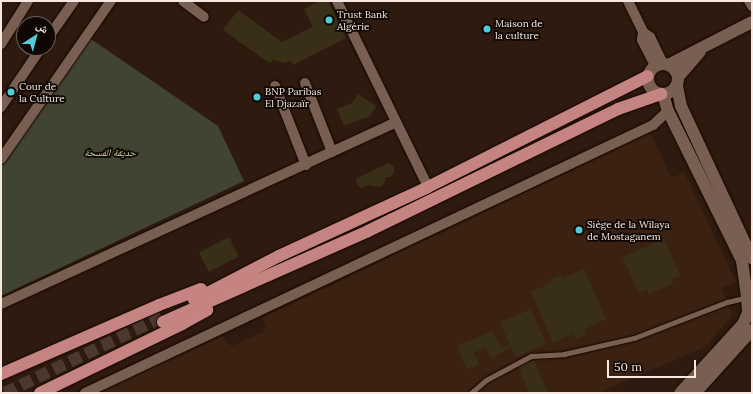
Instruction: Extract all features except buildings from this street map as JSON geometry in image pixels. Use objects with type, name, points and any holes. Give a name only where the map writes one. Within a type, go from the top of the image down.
[{"type":"highway","points":[[1,374],[279,256],[428,188],[659,68]]},
{"type":"highway","points":[[279,256],[162,319],[368,231],[618,109],[662,94]]},
{"type":"highway","points":[[40,393],[182,324],[287,266]]},
{"type":"main road","points":[[695,393],[749,327],[748,313],[750,297],[742,260],[668,111],[662,94],[651,88],[659,68],[703,48],[752,22]]},
{"type":"main road","points":[[662,94],[673,90],[703,48]]},
{"type":"main road","points":[[659,68],[675,70],[681,106],[752,258]]},
{"type":"main road","points":[[680,393],[749,327]]},
{"type":"street","points":[[1,44],[28,1]]},
{"type":"street","points":[[56,27],[74,1]]},
{"type":"street","points":[[1,159],[111,1]]},
{"type":"street","points":[[183,1],[204,17]]},
{"type":"street","points":[[337,1],[394,123],[428,188]]},
{"type":"street","points":[[628,1],[643,32],[650,37],[659,68]]},
{"type":"street","points":[[749,1],[752,6]]},
{"type":"street","points":[[1,107],[36,56]]},
{"type":"street","points":[[305,83],[332,152]]},
{"type":"street","points":[[276,86],[306,165]]},
{"type":"street","points":[[86,393],[653,125],[668,111]]},
{"type":"street","points":[[1,304],[306,165],[394,123]]},
{"type":"lane","points":[[471,393],[486,380],[531,356],[564,354],[634,338],[727,302],[750,297]]},
{"type":"shaded area","name":"Siège de la Wilaya de Mostaganem","points":[[648,134],[652,136],[671,178],[684,172],[736,282],[722,288],[732,316],[705,347],[598,393],[98,393],[223,336],[227,343],[232,346],[250,338],[264,331],[266,326],[262,318]]},
{"type":"green space","name":"حديقة الفسحة","points":[[88,37],[218,126],[244,181],[1,296],[1,167]]},
{"type":"tunnel","points":[[5,393],[162,317]]},
{"type":"place","name":"Trust Bank Algérie","points":[[329,20]]},
{"type":"place","name":"Maison de la culture","points":[[487,29]]},
{"type":"place","name":"Cour de la Culture","points":[[11,92]]},
{"type":"place","name":"BNP Paribas El Djazaïr","points":[[257,97]]},
{"type":"place","name":"Siège de la Wilaya de Mostaganem","points":[[579,230]]}]
